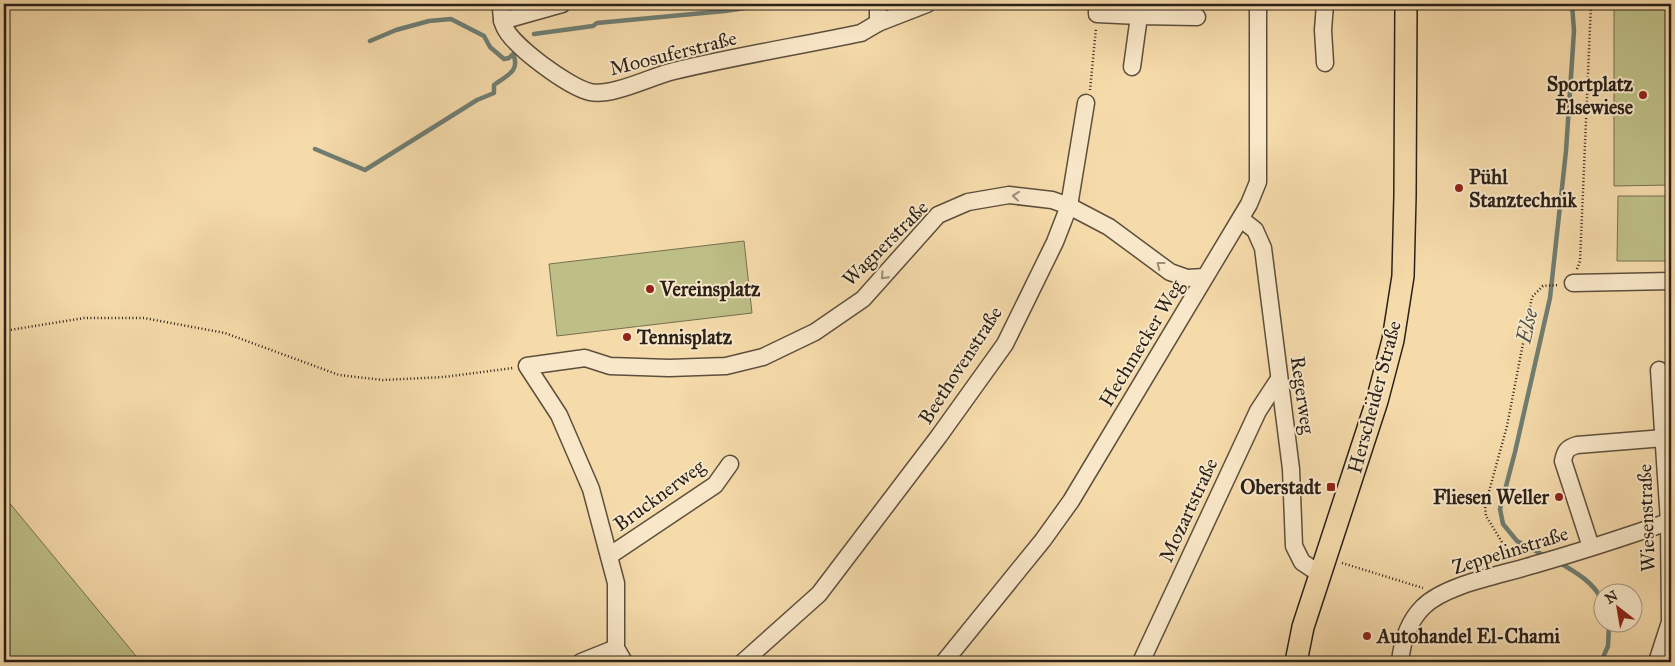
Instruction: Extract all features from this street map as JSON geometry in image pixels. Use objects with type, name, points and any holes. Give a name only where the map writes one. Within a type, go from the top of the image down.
[{"type":"main road","name":"Herscheider Straße","points":[[1296,662],[1303,627],[1382,383],[1393,340],[1403,276],[1406,4]]},
{"type":"street","points":[[501,4],[502,21],[562,4]]},
{"type":"street","points":[[878,4],[878,23]]},
{"type":"street","name":"Moosuferstraße","points":[[502,21],[511,39],[521,49],[552,71],[590,92],[608,92],[673,71],[861,33],[878,23],[927,4]]},
{"type":"street","name":"Hechmecker Weg","points":[[944,662],[1043,540],[1071,501],[1249,204],[1258,182],[1258,4]]},
{"type":"street","points":[[1325,4],[1323,30],[1325,63]]},
{"type":"street","points":[[1097,9],[1139,16],[1197,17]]},
{"type":"street","points":[[1132,68],[1139,16]]},
{"type":"street","name":"Beethovenstraße","points":[[743,662],[819,594],[939,436],[1004,344],[1055,242],[1069,206],[1086,103]]},
{"type":"street","name":"Wagnerstraße","points":[[527,366],[585,358],[610,366],[669,368],[726,366],[763,356],[815,332],[862,299],[938,216],[968,202],[1009,195],[1052,200],[1069,206],[1108,226],[1170,272],[1187,278],[1205,277]]},
{"type":"street","name":"Regerweg","points":[[1241,218],[1255,230],[1263,248],[1291,469],[1294,546],[1302,562],[1323,566]]},
{"type":"street","points":[[1569,284],[1671,281]]},
{"type":"street","points":[[527,366],[559,414],[587,481],[616,583],[618,658],[581,662]]},
{"type":"street","name":"Wiesenstraße","points":[[1657,662],[1670,622],[1670,521],[1659,370]]},
{"type":"street","name":"Mozartstraße","points":[[1141,662],[1258,410],[1279,379]]},
{"type":"street","points":[[1591,547],[1563,461],[1568,447],[1664,438]]},
{"type":"street","name":"Brucknerweg","points":[[608,556],[715,486],[730,464]]},
{"type":"street","name":"Zeppelinstraße","points":[[1400,662],[1404,641],[1412,621],[1423,607],[1437,596],[1670,521]]},
{"type":"path","points":[[1526,567],[1486,516],[1485,506],[1507,426],[1532,297],[1543,286],[1569,284],[1580,261],[1591,4]]},
{"type":"path","points":[[1086,103],[1089,93],[1097,9]]},
{"type":"path","points":[[4,331],[84,318],[144,318],[225,333],[339,375],[383,380],[444,377],[527,366]]},
{"type":"path","points":[[1323,566],[1419,586],[1437,596]]},
{"type":"green space","name":"Sportplatz Elsewiese","points":[[1614,4],[1671,4],[1671,185],[1614,186]]},
{"type":"green space","points":[[1618,196],[1671,196],[1671,261],[1617,261]]},
{"type":"green space","name":"Vereinsplatz","points":[[744,241],[752,313],[557,336],[549,264]]},
{"type":"green space","points":[[4,493],[7,500],[141,662],[4,662]]},
{"type":"waterway","points":[[534,34],[593,26],[597,23],[725,11],[773,4]]},
{"type":"waterway","name":"Else","points":[[1547,557],[1517,541],[1503,524],[1500,509],[1550,298],[1566,151],[1574,31],[1572,4]]},
{"type":"waterway","points":[[315,149],[365,170],[477,100],[494,93],[494,85],[507,76],[514,69],[515,65],[513,54],[509,58],[504,59],[490,47],[484,36],[451,19],[429,21],[396,30],[370,41]]},
{"type":"waterway","name":"Else","points":[[1558,562],[1578,574],[1592,586]]},
{"type":"waterway","name":"Else","points":[[1601,662],[1608,646],[1609,634]]},
{"type":"place","name":"Sportplatz Elsewiese","points":[[1643,95]]},
{"type":"place","name":"Pühl Stanztechnik","points":[[1459,188]]},
{"type":"place","name":"Vereinsplatz","points":[[650,289]]},
{"type":"place","name":"Tennisplatz","points":[[627,337]]},
{"type":"place","name":"Oberstadt","points":[[1331,487]]},
{"type":"place","name":"Fliesen Weller","points":[[1559,497]]},
{"type":"place","name":"Autohandel El-Chami","points":[[1367,636]]}]
